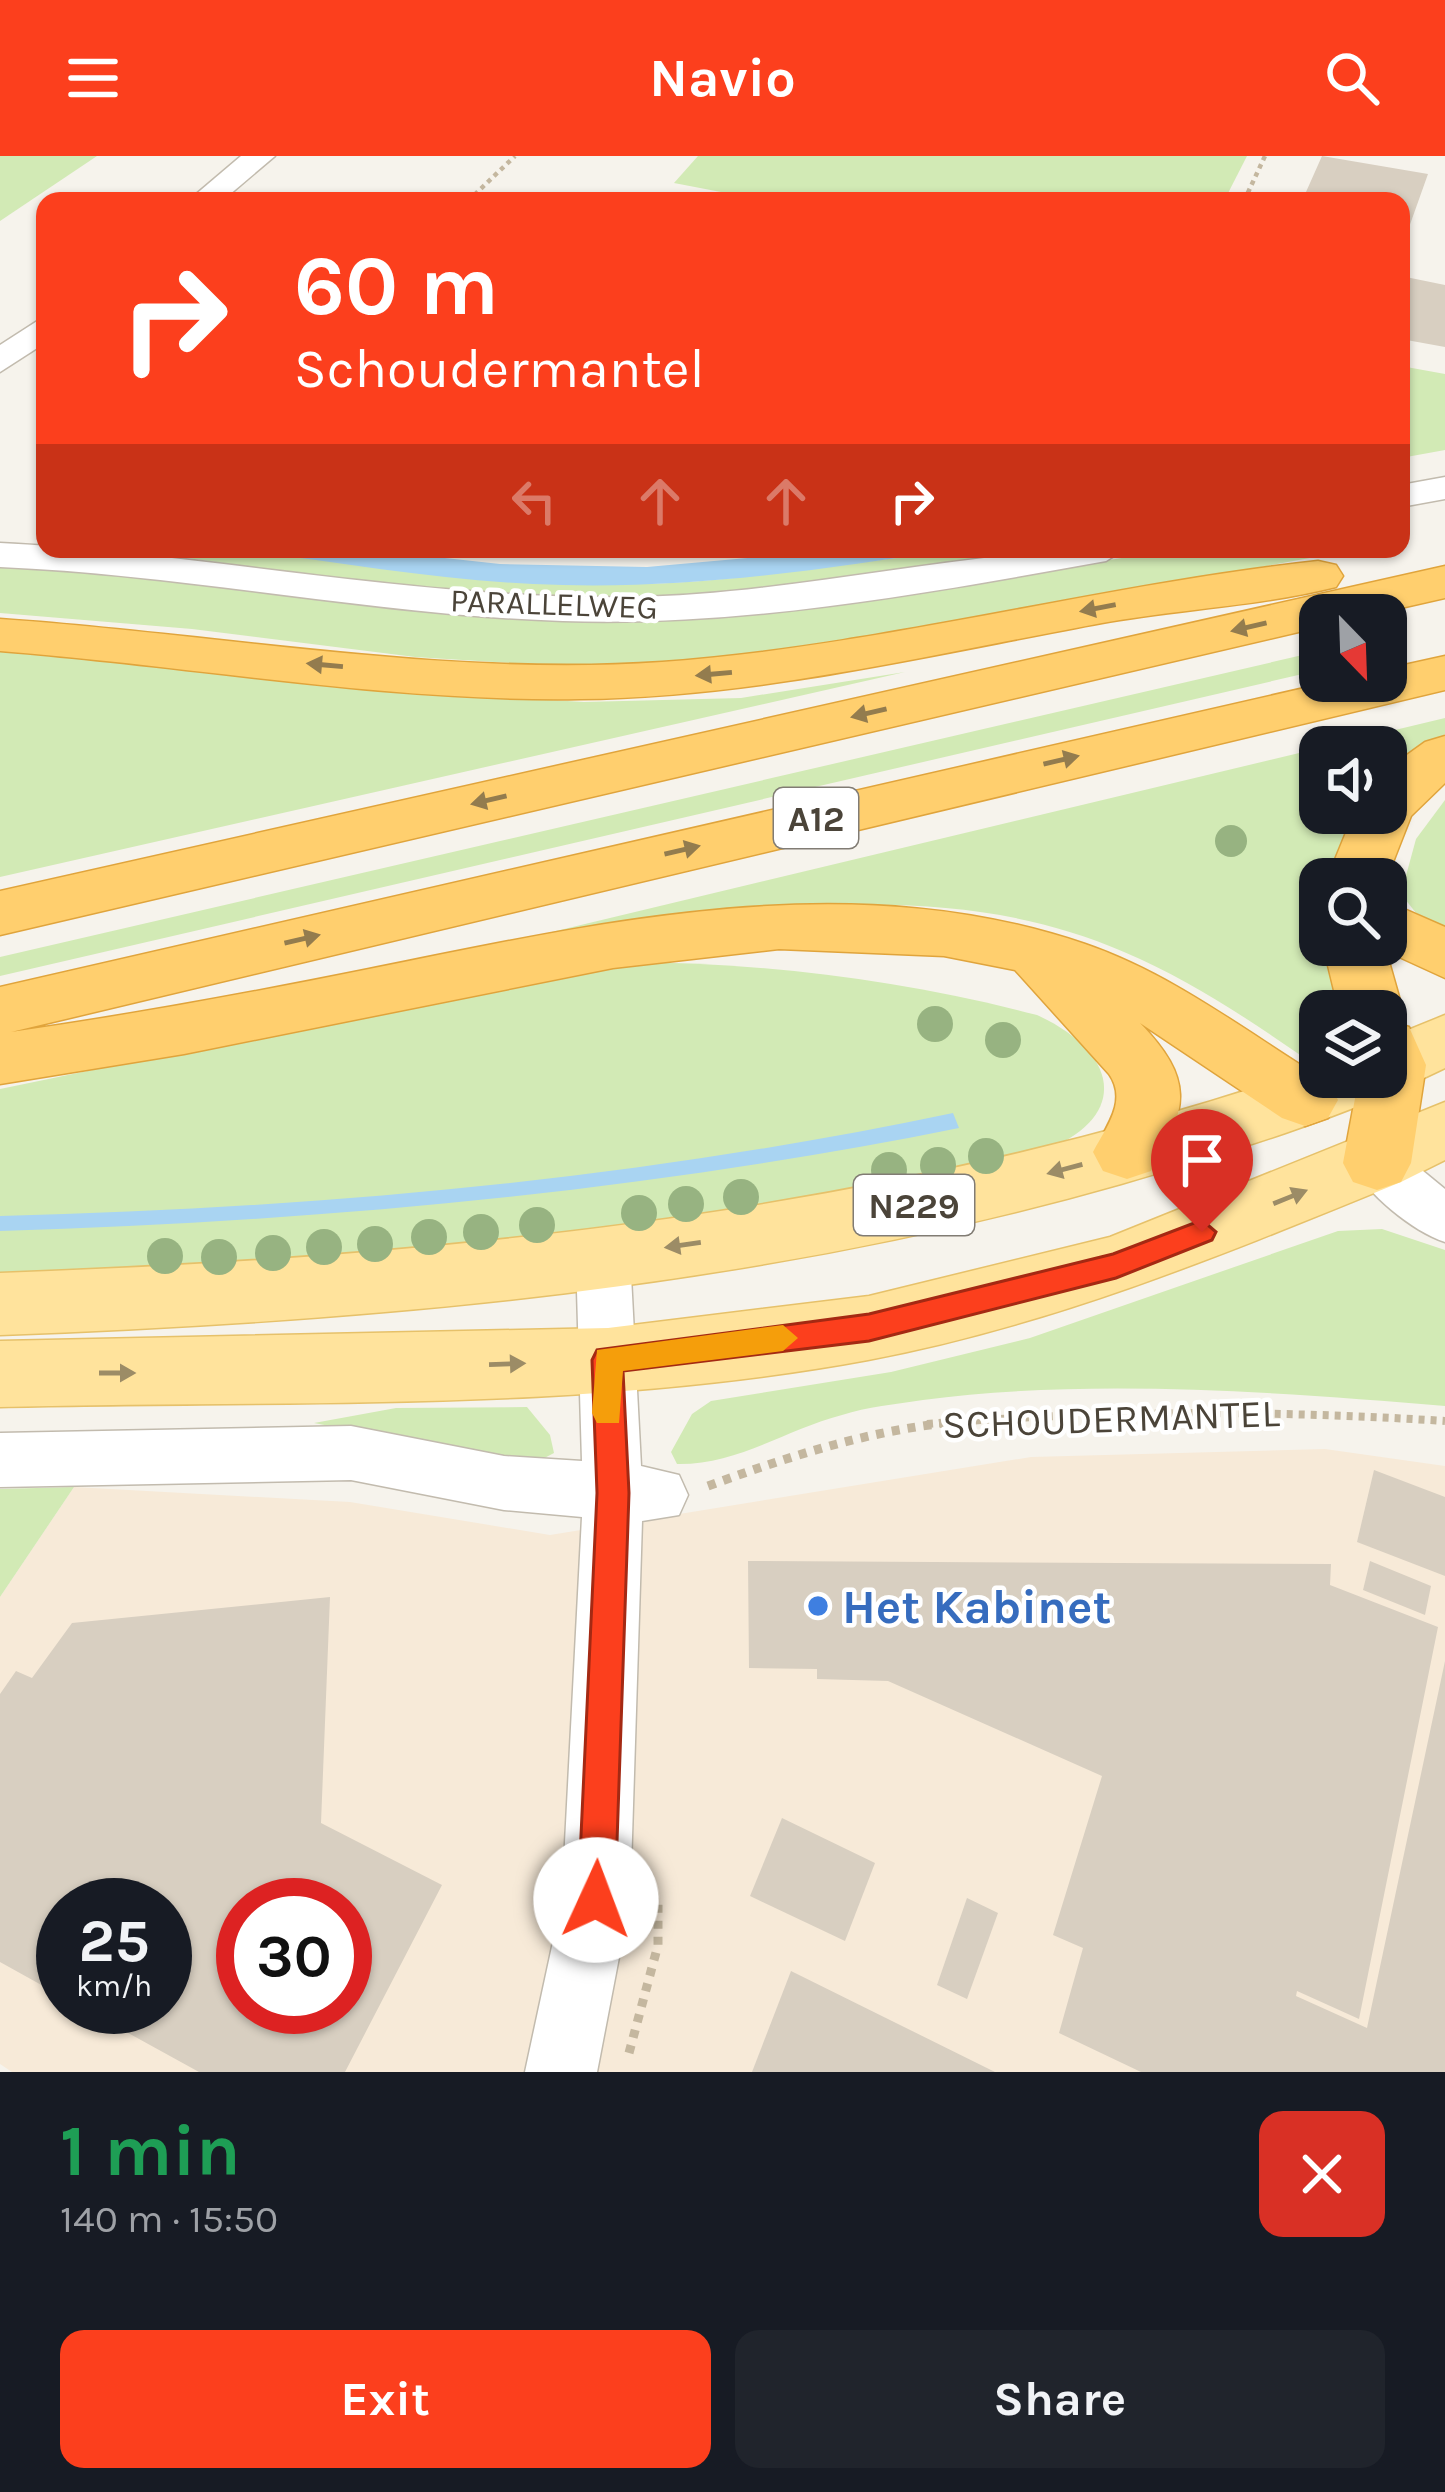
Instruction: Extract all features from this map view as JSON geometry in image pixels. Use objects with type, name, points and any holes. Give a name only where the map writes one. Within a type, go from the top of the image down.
[{"type":"highway","points":[[0,635],[470,678],[657,679],[827,661],[1213,586],[1445,565]]},
{"type":"highway","name":"A12","points":[[0,913],[1445,582]]},
{"type":"highway","name":"A12","points":[[0,1011],[1445,673]]},
{"type":"highway","points":[[1407,782],[1445,755]]},
{"type":"highway","points":[[0,1059],[156,1037],[678,936],[888,930],[1029,950],[1146,995],[1299,1036]]},
{"type":"highway","points":[[1407,934],[1445,955]]},
{"type":"highway","points":[[1029,950],[1127,1046],[1146,1074],[1149,1114],[1127,1152]]},
{"type":"main road","name":"N229","points":[[0,1304],[219,1299],[603,1257],[863,1216],[1127,1152],[1299,1088]]},
{"type":"main road","points":[[1377,1163],[1378,1098]]},
{"type":"main road","points":[[0,1374],[608,1360],[869,1328],[1116,1266],[1377,1163],[1445,1129]]},
{"type":"street","points":[[214,192],[260,156]]},
{"type":"street","points":[[0,362],[36,333]]},
{"type":"street","points":[[1410,494],[1445,488]]},
{"type":"street","name":"PARALLELWEG","points":[[0,555],[36,556]]},
{"type":"street","name":"PARALLELWEG","points":[[95,558],[429,600],[568,609],[799,597],[1048,558]]},
{"type":"street","points":[[1377,1163],[1445,1220]]},
{"type":"street","points":[[561,2072],[596,1900],[636,1494],[608,1360],[603,1257]]},
{"type":"street","points":[[0,1460],[350,1453],[504,1483],[636,1494]]},
{"type":"path","points":[[477,192],[515,156]]},
{"type":"path","points":[[1248,192],[1264,156]]},
{"type":"path","name":"SCHOUDERMANTEL","points":[[636,1494],[729,1481],[820,1445],[905,1426],[1086,1411],[1304,1412],[1445,1421]]},
{"type":"shaded area","points":[[1325,1449],[1445,1466],[1445,2072],[12,2072],[0,2064],[0,1597],[74,1487],[350,1502],[550,1535],[1031,1457]]},
{"type":"green space","points":[[0,156],[97,156],[43,192],[36,192],[36,197],[0,221]]},
{"type":"green space","points":[[698,156],[1247,156],[1229,192],[721,192],[674,183]]},
{"type":"green space","points":[[1410,368],[1445,374],[1445,450],[1410,456]]},
{"type":"green space","points":[[188,558],[332,558],[531,580],[632,584],[733,578],[899,558],[984,558],[877,578],[642,600],[457,595]]},
{"type":"green space","points":[[1122,558],[1310,558],[733,664],[588,668],[415,657],[192,629],[0,613],[0,563],[56,564],[432,611],[916,592]]},
{"type":"green space","points":[[0,647],[402,691],[584,702],[741,698],[905,672],[0,877]]},
{"type":"green space","points":[[1299,656],[1299,675],[0,976],[0,957]]},
{"type":"green space","points":[[1445,718],[1445,734],[1407,760],[1407,727]]},
{"type":"green space","points":[[1299,753],[1299,834],[1348,834],[1338,858],[1299,858],[1299,966],[1331,966],[1337,990],[1299,990],[1299,1055],[1225,1005],[1124,952],[1048,926],[971,911],[891,905],[812,907],[493,946]]},
{"type":"green space","points":[[1445,800],[1445,928],[1416,913],[1407,902],[1407,872],[1416,839]]},
{"type":"green space","points":[[617,962],[828,975],[1037,1015],[1085,1047],[1104,1084],[1102,1103],[1091,1121],[1071,1138],[1041,1152],[729,1214],[433,1253],[0,1278],[0,1089]]},
{"type":"green space","points":[[1382,1229],[1445,1250],[1445,1406],[1184,1390],[985,1393],[852,1412],[699,1463],[677,1464],[671,1452],[692,1414],[711,1401],[891,1372],[1030,1338],[1338,1231]]},
{"type":"green space","points":[[527,1407],[550,1435],[554,1453],[531,1465],[314,1423],[396,1408]]},
{"type":"green space","points":[[74,1487],[0,1597],[0,1489]]},
{"type":"water","points":[[303,558],[445,558],[647,567],[747,558],[894,558],[743,578],[638,585],[457,578]]},
{"type":"water","points":[[953,1113],[959,1128],[601,1186],[242,1220],[0,1231],[0,1216],[240,1206],[598,1172],[717,1156]]},
{"type":"building","points":[[1322,156],[1428,174],[1410,225],[1410,192],[1306,192]]},
{"type":"building","points":[[1410,278],[1445,285],[1445,347],[1410,341]]},
{"type":"building","points":[[1374,1470],[1445,1497],[1445,1576],[1357,1542]]},
{"type":"building","points":[[748,1561],[1331,1564],[1330,1585],[1438,1627],[1359,2019],[1297,1991],[1296,1996],[1367,2028],[1445,1661],[1445,2072],[1141,2072],[1059,2033],[1083,1948],[1053,1935],[1102,1776],[888,1681],[817,1679],[817,1669],[749,1668]]},
{"type":"building","points":[[1370,1561],[1431,1586],[1425,1615],[1363,1590]]},
{"type":"building","points":[[330,1597],[321,1823],[442,1885],[372,2020],[372,1878],[216,1878],[216,2034],[365,2034],[345,2072],[199,2072],[130,2034],[192,2034],[192,1878],[36,1878],[36,1982],[0,1962],[0,1694],[16,1671],[32,1678],[72,1623]]},
{"type":"building","points":[[782,1818],[875,1863],[845,1941],[750,1896]]},
{"type":"building","points":[[967,1898],[998,1913],[967,1999],[937,1985]]},
{"type":"building","points":[[791,1971],[995,2072],[752,2072]]},
{"type":"slow traffic","points":[[608,1413],[608,1360],[783,1338]]},
{"type":"place","name":"Het Kabinet","points":[[818,1606]]},
{"type":"route","points":[[596,1900],[613,1493],[608,1360],[869,1328],[1116,1266],[1202,1232]]}]
